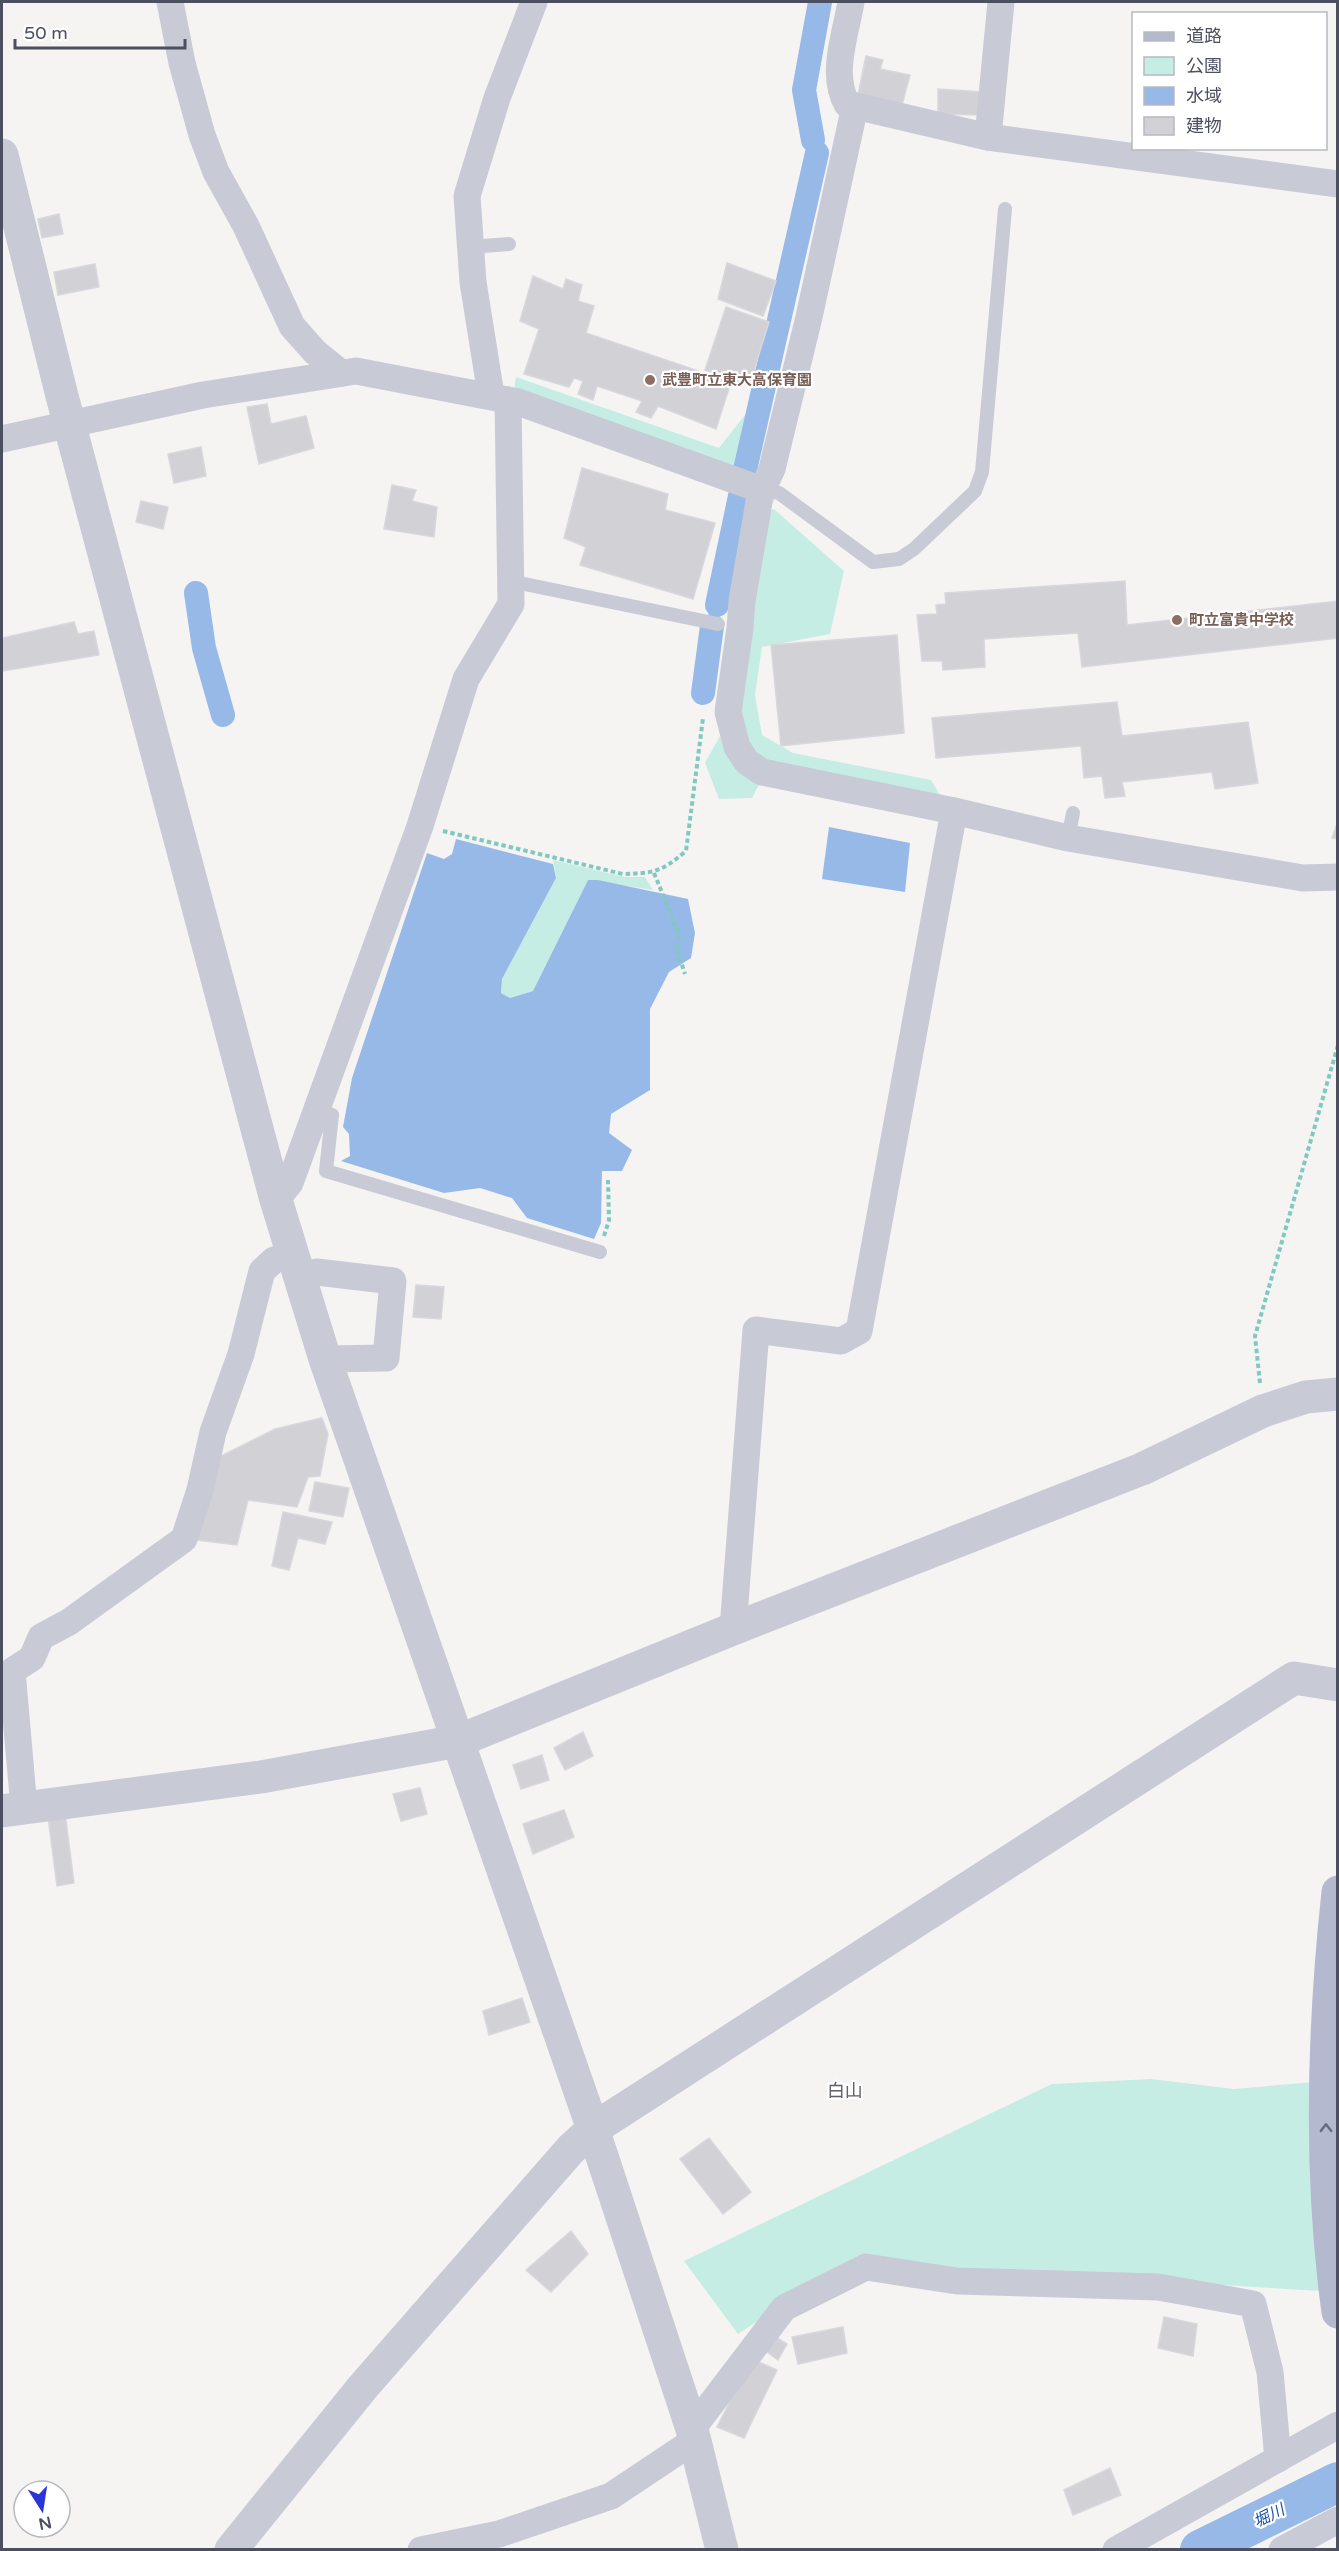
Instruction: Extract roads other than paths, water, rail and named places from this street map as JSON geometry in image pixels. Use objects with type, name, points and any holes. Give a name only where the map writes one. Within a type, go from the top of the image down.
[{"type":"main road","points":[[1338,1892],[1329,1989],[1325,2089],[1330,2237],[1338,2312]]},
{"type":"street","points":[[170,2],[182,63],[202,135],[216,172],[246,225],[292,326],[315,352],[341,373]]},
{"type":"street","points":[[276,1200],[290,1183],[317,1109],[420,826],[466,679],[511,604],[500,398],[473,282],[467,196],[497,98],[534,2]]},
{"type":"street","points":[[851,2],[840,64],[840,84],[847,104],[988,137],[1338,184]]},
{"type":"street","points":[[988,137],[1001,2]]},
{"type":"street","points":[[855,106],[799,361],[772,469],[762,490],[741,601],[740,628],[728,712],[737,747],[747,762],[762,772],[954,811],[1071,825],[1303,878],[1338,877]]},
{"type":"street","points":[[2,155],[70,426],[276,1200],[325,1359],[592,2129],[694,2434],[722,2550]]},
{"type":"street","points":[[2,439],[70,426],[203,395],[356,371],[500,398],[762,490]]},
{"type":"street","points":[[733,1629],[756,1330],[841,1341],[859,1331],[954,811]]},
{"type":"street","points":[[325,1359],[386,1358],[393,1281],[317,1272],[274,1260],[262,1271],[241,1354],[213,1432],[200,1490],[184,1539],[69,1622],[41,1637],[32,1658],[12,1671],[13,1809],[261,1777],[458,1741],[733,1629],[1142,1469],[1263,1411],[1306,1397],[1338,1394]]},
{"type":"street","points":[[231,2550],[362,2388],[571,2149],[592,2129],[1294,1677],[1338,1685]]},
{"type":"street","points":[[422,2550],[499,2534],[611,2496],[694,2434],[784,2308],[866,2267],[957,2281],[1158,2287],[1253,2304],[1270,2372],[1278,2459]]},
{"type":"street","points":[[1116,2550],[1338,2425]]},
{"type":"street","points":[[1282,2550],[1338,2520]]},
{"type":"lane","points":[[762,490],[778,493],[873,562],[899,559],[914,549],[975,491],[982,472],[1005,208]]},
{"type":"lane","points":[[471,247],[509,244]]},
{"type":"lane","points":[[510,580],[718,624]]},
{"type":"lane","points":[[317,1109],[332,1115],[326,1171],[600,1252]]},
{"type":"water","points":[[829,827],[910,843],[905,892],[822,879]]},
{"type":"water","points":[[456,839],[553,864],[556,878],[502,979],[501,993],[510,998],[533,991],[588,880],[598,880],[688,899],[695,933],[691,958],[669,972],[650,1009],[650,1090],[611,1114],[609,1133],[632,1150],[622,1171],[602,1171],[601,1223],[594,1239],[527,1218],[512,1198],[480,1188],[444,1193],[341,1161],[350,1156],[349,1134],[343,1127],[352,1078],[427,853],[444,859],[452,854]]},
{"type":"waterway","points":[[813,140],[804,90],[820,2]]},
{"type":"waterway","points":[[745,470],[817,153]]},
{"type":"waterway","points":[[717,605],[740,496]]},
{"type":"waterway","points":[[196,593],[204,648],[223,715]]},
{"type":"waterway","points":[[703,693],[712,626]]},
{"type":"waterway","name":"堀川","points":[[1200,2550],[1338,2482]]},
{"type":"place","name":"武豊町立東大高保育園","points":[[650,380]]},
{"type":"place","name":"町立富貴中学校","points":[[1177,620]]},
{"type":"district","name":"白山","points":[[845,2091]]}]
